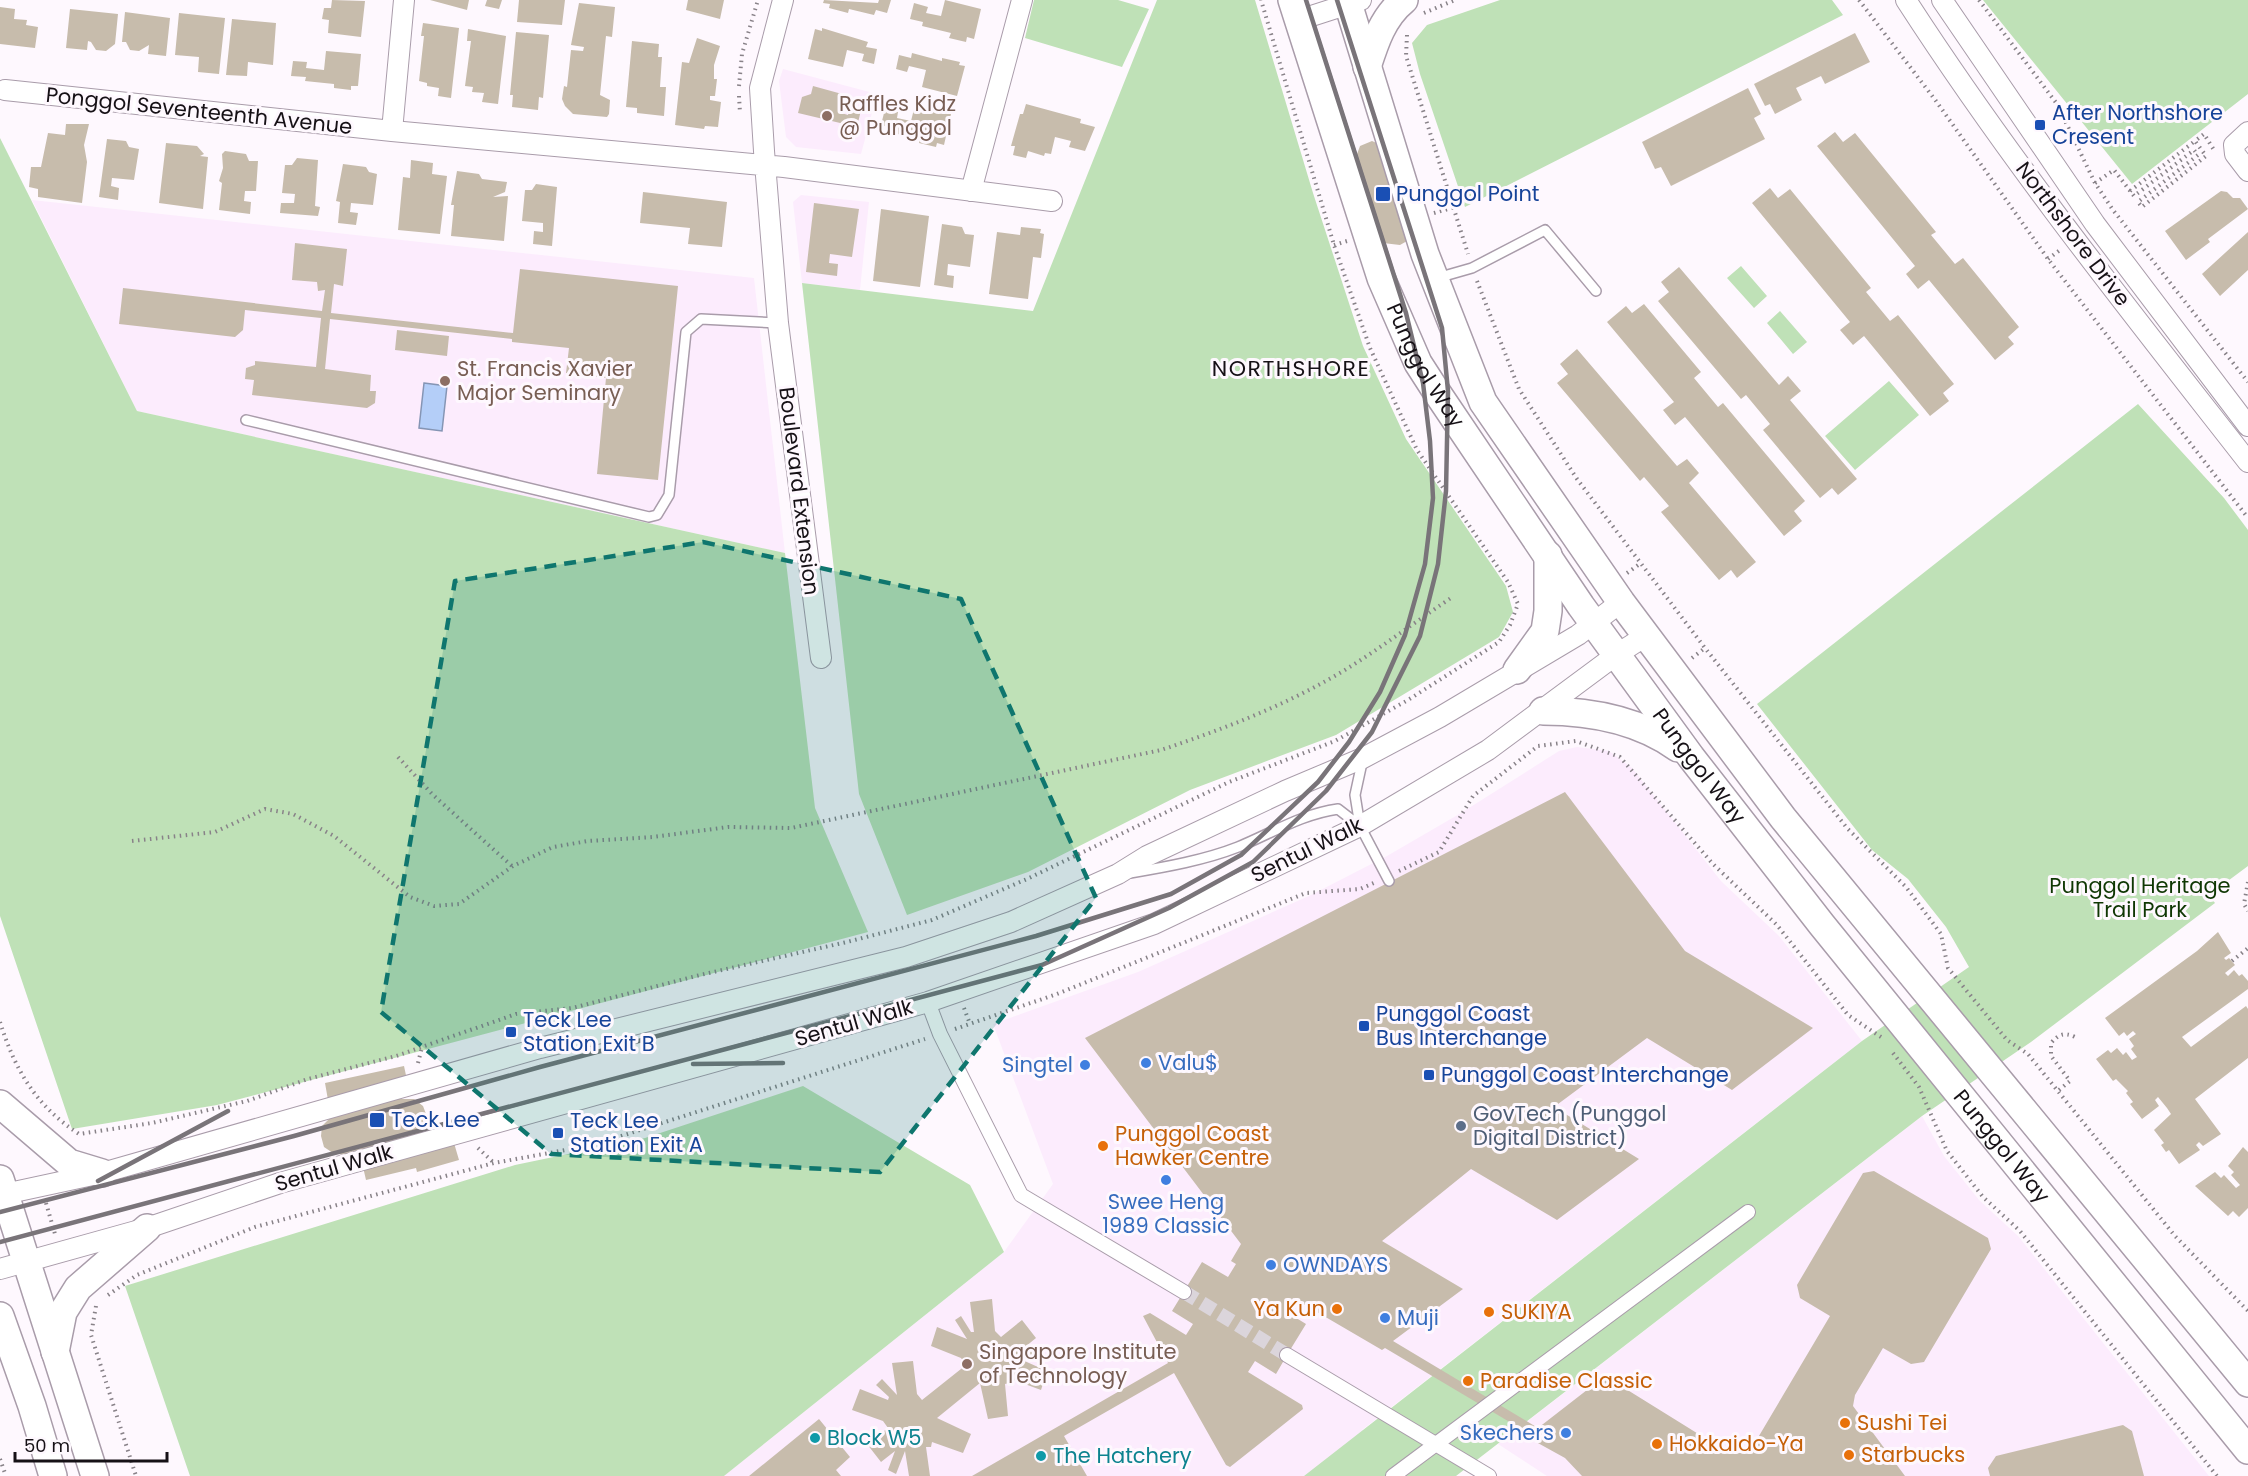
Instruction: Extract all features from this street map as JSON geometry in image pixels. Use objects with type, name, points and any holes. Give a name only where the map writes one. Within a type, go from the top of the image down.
[{"type":"main road","name":"Punggol Way","points":[[1352,2],[1367,66],[1434,279],[1483,402],[1621,602],[1783,818],[2248,1383]]},
{"type":"main road","points":[[1367,66],[1388,15],[1412,7]]},
{"type":"main road","name":"Punggol Way","points":[[1296,10],[1381,278],[1418,363],[1594,624],[1691,757],[1884,1002],[2248,1450]]},
{"type":"main road","points":[[1517,670],[1545,631],[1548,611],[1548,555]]},
{"type":"main road","points":[[1543,711],[1581,711],[1623,722],[1658,734],[1691,757]]},
{"type":"main road","points":[[0,1104],[69,1163],[102,1173]]},
{"type":"main road","points":[[2,1190],[95,1476]]},
{"type":"main road","points":[[55,1355],[63,1312],[78,1288],[147,1228]]},
{"type":"main road","points":[[0,1316],[32,1406],[53,1476]]},
{"type":"main road","points":[[0,1369],[32,1406]]},
{"type":"street","points":[[392,131],[404,0]]},
{"type":"street","points":[[778,323],[760,88],[783,0]]},
{"type":"street","points":[[971,191],[1022,0]]},
{"type":"street","name":"Northshore Drive","points":[[1906,0],[1938,49],[2074,239],[2248,462]]},
{"type":"street","name":"Northshore Drive","points":[[1942,0],[2095,224],[2248,426]]},
{"type":"street","points":[[1296,10],[1352,2]]},
{"type":"street","name":"Ponggol Seventeenth Avenue","points":[[5,90],[392,131],[765,166],[1052,201]]},
{"type":"street","points":[[2248,132],[2234,145],[2235,154],[2248,171]]},
{"type":"street","name":"Boulevard Extension","points":[[778,323],[821,658]]},
{"type":"street","points":[[2,1190],[41,1187],[102,1173],[540,1048],[906,957],[1011,922],[1118,874],[1147,856],[1364,758],[1440,717],[1594,624],[1621,602]]},
{"type":"street","name":"Sentul Walk","points":[[0,1269],[147,1228],[280,1183],[928,1002],[1154,924],[1360,826],[1488,750],[1616,655],[1647,635]]},
{"type":"street","points":[[928,1002],[940,1034],[1021,1195],[1184,1292]]},
{"type":"street","points":[[1393,1476],[1748,1212]]},
{"type":"street","points":[[1287,1354],[1490,1476]]},
{"type":"lane","points":[[1434,279],[1472,268],[1545,230],[1596,291]]},
{"type":"lane","points":[[246,420],[649,517],[657,515],[669,495],[686,332],[701,319],[778,323]]},
{"type":"lane","points":[[1364,758],[1355,795],[1360,826],[1388,879]]},
{"type":"lane","points":[[1118,874],[1161,868],[1236,848],[1316,812],[1338,809],[1360,826]]},
{"type":"path","points":[[1412,7],[1455,0]]},
{"type":"path","points":[[1859,0],[1936,101],[2048,259],[2248,518]]},
{"type":"path","points":[[1979,0],[2057,104],[2095,183],[2248,382]]},
{"type":"path","points":[[1408,32],[1405,39],[1406,56],[1455,207],[1472,268],[1519,388],[1577,479],[1705,648],[1847,828],[1906,887],[1941,934],[1948,969],[2007,1041],[2028,1054],[2059,1090],[2175,1236],[2248,1311]]},
{"type":"path","points":[[2130,191],[2204,134],[2214,150],[2235,154]]},
{"type":"path","points":[[2095,183],[2114,170],[2134,196],[2194,150],[2198,155],[2138,202],[2142,207],[2206,156],[2195,141]]},
{"type":"path","points":[[1431,214],[1455,207]]},
{"type":"path","points":[[1334,245],[1347,241]]},
{"type":"path","points":[[132,841],[215,832],[265,809],[293,814],[334,836],[410,897],[434,906],[459,904],[513,866],[553,847],[588,841],[653,837],[728,827],[791,828],[1161,750],[1220,731],[1303,693],[1352,665],[1451,598]]},
{"type":"path","points":[[0,1023],[11,1057],[28,1089],[58,1121],[79,1134],[152,1123],[247,1101],[308,1079],[396,1056],[516,1014],[572,1008],[932,920],[1027,879],[1229,782],[1335,741],[1408,700],[1498,642],[1510,625],[1518,604]]},
{"type":"path","points":[[136,1476],[91,1335],[96,1304],[137,1275],[255,1227],[494,1163],[593,1145],[940,1034],[1057,994],[1306,893],[1360,889],[1388,879],[1439,852],[1473,796],[1538,746],[1576,741],[1620,757],[1713,864],[1777,925],[1848,1015],[1881,1037],[1918,1087],[1947,1151],[1983,1197],[2020,1232],[2217,1476]]},
{"type":"path","points":[[398,757],[433,795],[513,866]]},
{"type":"path","points":[[2248,882],[2244,904],[2248,911]]},
{"type":"path","points":[[2232,961],[2248,948]]},
{"type":"path","points":[[2059,1090],[2070,1081],[2052,1056],[2051,1043],[2057,1036],[2067,1033],[2075,1037]]},
{"type":"path","points":[[472,1149],[480,1148],[494,1163]]},
{"type":"path","points":[[41,1187],[60,1252]]},
{"type":"path","points":[[0,1459],[6,1476]]},
{"type":"highlighted area","points":[[703,542],[961,599],[1096,898],[880,1172],[551,1154],[381,1012],[455,581]]},
{"type":"shaded area","name":"Raffles Kidz @ Punggol","points":[[783,69],[877,94],[861,154],[796,147],[786,137],[779,81]]},
{"type":"shaded area","name":"Raffles Kidz @ Punggol","points":[[801,195],[869,202],[860,290],[802,283],[793,202]]},
{"type":"shaded area","name":"St. Francis Xavier Major Seminary","points":[[32,200],[754,278],[785,553],[137,411]]},
{"type":"shaded area","points":[[1577,747],[1609,751],[1632,768],[1721,881],[1779,936],[1862,1041],[1362,1430],[1443,1476],[724,1476],[1004,1252],[1053,1184],[993,1024],[1138,972],[1309,896],[1387,856],[1461,813],[1559,751]]},
{"type":"shaded area","points":[[1922,1116],[1944,1156],[1979,1200],[2018,1236],[2209,1476],[1547,1476],[1498,1444]]},
{"type":"green space","points":[[1034,0],[1118,0],[1149,9],[1122,67],[1025,38]]},
{"type":"green space","points":[[1157,0],[1255,0],[1313,193],[1363,346],[1406,439],[1506,586],[1513,612],[1499,637],[1336,735],[1190,790],[1028,872],[907,915],[859,794],[802,283],[1033,311]]},
{"type":"green space","points":[[1500,0],[1832,0],[1843,15],[1465,207],[1420,74],[1412,43],[1427,25]]},
{"type":"green space","points":[[1983,0],[2248,0],[2248,94],[2132,184]]},
{"type":"green space","points":[[0,138],[137,411],[785,553],[815,808],[868,932],[217,1105],[72,1129],[0,916]]},
{"type":"green space","points":[[1741,266],[1767,296],[1754,308],[1727,278]]},
{"type":"green space","points":[[1780,311],[1807,342],[1793,354],[1767,323]]},
{"type":"green space","points":[[1889,381],[1919,415],[1855,470],[1825,436]]},
{"type":"green space","name":"Punggol Heritage Trail Park","points":[[2138,404],[2224,498],[2248,530],[2248,866],[2209,895],[2215,903],[2031,1042],[1922,1116],[1456,1476],[1304,1476],[1862,1041],[1969,967],[1946,927],[1908,879],[1872,850],[1757,704]]},
{"type":"green space","points":[[803,1086],[970,1185],[1004,1252],[724,1476],[190,1476],[125,1286],[515,1165],[645,1138]]},
{"type":"water","points":[[424,383],[447,386],[442,431],[419,428]]},
{"type":"building","points":[[332,0],[365,1],[361,37],[328,33],[329,20],[322,19],[324,8],[331,8]]},
{"type":"building","points":[[430,0],[469,0],[467,10]]},
{"type":"building","points":[[487,0],[502,0],[499,9],[485,6]]},
{"type":"building","points":[[519,0],[565,0],[562,25],[517,22]]},
{"type":"building","points":[[688,0],[724,0],[720,19],[686,10]]},
{"type":"building","points":[[824,0],[878,3],[879,0],[891,0],[887,13],[876,10],[874,15],[849,9],[848,13],[829,8],[830,4],[823,3]]},
{"type":"building","points":[[945,0],[981,9],[974,39],[967,37],[966,42],[949,38],[951,33],[922,26],[923,22],[910,19],[914,3],[928,7],[926,13],[941,16]]},
{"type":"building","points":[[579,3],[615,7],[612,37],[606,36],[600,95],[610,100],[607,117],[573,114],[562,99],[564,86],[567,87],[571,50],[583,51],[584,47],[571,45]]},
{"type":"building","points":[[0,7],[15,9],[14,19],[27,20],[26,25],[38,27],[35,48],[0,44]]},
{"type":"building","points":[[70,9],[118,14],[115,44],[106,51],[96,50],[88,41],[87,50],[66,48]]},
{"type":"building","points":[[125,12],[170,18],[166,56],[148,54],[149,45],[139,51],[130,50],[126,42],[122,42]]},
{"type":"building","points":[[179,13],[225,18],[219,74],[198,72],[199,57],[175,55]]},
{"type":"building","points":[[232,19],[276,23],[273,65],[248,62],[247,76],[226,75]]},
{"type":"building","points":[[423,23],[459,28],[451,98],[438,96],[439,88],[427,86],[427,83],[419,81],[424,36],[421,36]]},
{"type":"building","points":[[822,28],[868,42],[866,47],[877,49],[874,64],[862,61],[864,54],[847,50],[843,67],[808,59],[815,29],[822,31]]},
{"type":"building","points":[[468,29],[506,36],[498,104],[482,102],[484,93],[472,92],[473,87],[465,86],[471,41],[467,41]]},
{"type":"building","points":[[516,32],[549,35],[543,98],[539,97],[538,110],[512,107],[513,95],[510,95]]},
{"type":"building","points":[[1855,33],[1870,62],[1825,84],[1821,76],[1796,88],[1802,100],[1775,114],[1770,104],[1765,106],[1754,84]]},
{"type":"building","points":[[697,38],[720,46],[714,65],[714,79],[717,79],[715,96],[710,96],[710,100],[721,102],[718,127],[705,126],[704,129],[675,125],[682,62],[689,63]]},
{"type":"building","points":[[632,41],[659,44],[658,57],[662,57],[660,87],[666,87],[664,116],[637,113],[637,108],[626,107]]},
{"type":"building","points":[[326,51],[361,54],[358,86],[351,86],[351,90],[334,88],[334,84],[305,81],[306,77],[291,76],[293,61],[307,62],[306,68],[324,70]]},
{"type":"building","points":[[912,53],[942,61],[942,58],[960,62],[959,65],[965,66],[957,96],[922,87],[926,70],[909,66],[907,72],[896,69],[899,55],[911,58]]},
{"type":"building","points":[[813,86],[842,94],[838,112],[848,115],[850,107],[861,110],[857,127],[798,113],[802,97],[811,94]]},
{"type":"building","points":[[1748,88],[1761,114],[1754,118],[1765,139],[1671,186],[1661,167],[1655,169],[1642,142]]},
{"type":"building","points":[[1026,104],[1081,119],[1080,123],[1095,127],[1085,151],[1069,147],[1071,141],[1055,137],[1051,154],[1045,153],[1044,156],[1028,151],[1026,158],[1013,155],[1015,146],[1011,146],[1020,114],[1023,114]]},
{"type":"building","points":[[915,105],[951,114],[944,145],[937,143],[936,147],[919,143],[920,139],[893,133],[894,129],[881,125],[885,109],[898,112],[897,118],[911,121]]},
{"type":"building","points":[[66,124],[89,124],[84,145],[87,162],[82,203],[38,197],[38,189],[29,187],[31,167],[41,167],[48,133],[65,135]]},
{"type":"building","points":[[1835,132],[1843,142],[1855,133],[1936,232],[1931,235],[1955,264],[1963,258],[2019,327],[2008,337],[2014,344],[1995,360],[1929,280],[1918,289],[1906,274],[1915,266],[1817,146]]},
{"type":"building","points":[[107,139],[126,141],[129,147],[139,149],[134,180],[112,178],[111,186],[119,188],[118,200],[99,197]]},
{"type":"building","name":"Punggol Point","points":[[1372,141],[1381,145],[1411,230],[1407,241],[1400,245],[1383,243],[1353,165],[1360,146]]},
{"type":"building","points":[[166,143],[197,146],[204,154],[200,156],[208,157],[203,209],[159,203]]},
{"type":"building","points":[[225,151],[246,154],[249,161],[258,161],[256,191],[245,191],[244,201],[251,202],[250,214],[219,210],[222,183],[219,181],[223,168],[222,154]]},
{"type":"building","points":[[297,158],[318,160],[315,206],[320,207],[318,216],[280,213],[281,203],[294,203],[295,194],[282,193],[285,165],[292,165]]},
{"type":"building","points":[[411,160],[433,163],[432,174],[447,176],[440,234],[398,230],[403,177],[410,178]]},
{"type":"building","points":[[343,164],[366,167],[369,172],[377,174],[373,205],[351,203],[350,212],[358,213],[356,225],[338,223],[340,202],[336,201]]},
{"type":"building","points":[[457,171],[479,174],[482,179],[507,182],[505,192],[493,197],[508,196],[504,241],[451,236],[454,205],[451,205]]},
{"type":"building","points":[[536,184],[557,187],[552,246],[533,244],[534,231],[543,232],[543,223],[522,221],[525,190],[532,190]]},
{"type":"building","points":[[1770,188],[1778,198],[1790,189],[1871,288],[1866,292],[1890,321],[1898,315],[1954,384],[1943,393],[1949,401],[1930,416],[1864,336],[1853,345],[1840,330],[1850,322],[1752,203]]},
{"type":"building","points":[[2221,191],[2227,192],[2233,198],[2240,198],[2248,209],[2208,239],[2210,242],[2186,260],[2165,231]]},
{"type":"building","points":[[643,192],[727,202],[722,247],[688,244],[690,228],[640,223]]},
{"type":"building","points":[[814,203],[859,209],[852,257],[830,254],[829,263],[838,264],[837,276],[806,272]]},
{"type":"building","points":[[881,209],[929,216],[920,287],[873,281]]},
{"type":"building","points":[[942,224],[962,227],[965,234],[974,235],[970,267],[948,264],[947,275],[954,276],[953,288],[934,285]]},
{"type":"building","points":[[1021,227],[1041,229],[1040,233],[1044,234],[1041,258],[1033,257],[1028,299],[989,294],[997,232],[1020,235]]},
{"type":"building","points":[[2248,232],[2248,270],[2220,296],[2202,274]]},
{"type":"building","points":[[295,243],[347,249],[343,286],[334,284],[331,313],[513,333],[520,269],[678,286],[658,480],[597,474],[606,378],[566,373],[569,348],[512,342],[512,339],[330,319],[325,369],[371,375],[370,391],[376,391],[375,403],[367,408],[252,395],[254,380],[245,379],[246,368],[255,365],[255,361],[316,367],[321,318],[245,310],[243,330],[235,337],[119,324],[123,288],[322,311],[325,290],[318,291],[317,282],[292,280]]},
{"type":"building","points":[[1679,267],[1779,385],[1788,376],[1801,391],[1790,400],[1857,479],[1838,495],[1832,488],[1820,498],[1763,430],[1770,424],[1746,395],[1741,399],[1658,301],[1669,292],[1661,282]]},
{"type":"building","points":[[1644,304],[1701,372],[1694,378],[1718,407],[1723,403],[1805,501],[1794,511],[1802,521],[1784,536],[1685,417],[1675,425],[1663,410],[1674,402],[1607,322],[1626,306],[1632,313]]},
{"type":"building","points":[[397,330],[449,336],[447,356],[395,350]]},
{"type":"building","points":[[1577,349],[1677,466],[1687,459],[1699,473],[1689,483],[1756,562],[1737,578],[1731,570],[1719,580],[1661,512],[1669,506],[1644,477],[1640,481],[1557,383],[1568,374],[1560,364]]},
{"type":"building","points":[[1565,792],[1685,951],[1813,1028],[1732,1090],[1647,1038],[1554,1107],[1639,1159],[1557,1220],[1471,1169],[1382,1241],[1463,1289],[1393,1341],[1538,1428],[1605,1376],[1729,1453],[1744,1453],[1753,1446],[1830,1316],[1800,1298],[1797,1285],[1863,1173],[1874,1171],[1988,1238],[1991,1249],[1924,1362],[1911,1364],[1883,1348],[1855,1395],[1853,1406],[1905,1476],[1582,1476],[1565,1458],[1527,1437],[1530,1434],[1385,1348],[1382,1350],[1293,1298],[1285,1311],[1306,1324],[1276,1374],[1255,1361],[1248,1372],[1302,1405],[1303,1409],[1230,1467],[1226,1465],[1174,1373],[1064,1436],[1087,1476],[972,1476],[1168,1363],[1143,1316],[1150,1313],[1186,1335],[1193,1324],[1172,1311],[1202,1262],[1228,1277],[1236,1264],[1231,1261],[1241,1244],[1085,1038]]},
{"type":"building","points":[[2218,932],[2231,953],[2224,958],[2226,960],[2229,958],[2235,965],[2225,973],[2228,976],[2234,970],[2239,976],[2242,974],[2248,981],[2248,989],[2182,1037],[2191,1047],[2246,1006],[2248,1009],[2248,1058],[2195,1099],[2221,1134],[2203,1146],[2199,1142],[2196,1145],[2200,1150],[2179,1164],[2169,1150],[2166,1152],[2161,1145],[2164,1143],[2154,1130],[2171,1114],[2167,1108],[2158,1097],[2155,1100],[2159,1106],[2142,1119],[2130,1104],[2133,1102],[2126,1093],[2128,1091],[2116,1079],[2113,1081],[2096,1059],[2108,1050],[2111,1053],[2117,1048],[2123,1055],[2126,1052],[2132,1060],[2137,1057],[2131,1049],[2134,1046],[2129,1039],[2136,1034],[2133,1031],[2127,1036],[2124,1032],[2119,1036],[2105,1018],[2197,951]]},
{"type":"building","name":"Teck Lee","points":[[404,1066],[407,1080],[397,1099],[414,1099],[423,1106],[426,1114],[426,1123],[421,1133],[414,1138],[454,1143],[459,1160],[417,1172],[416,1168],[366,1180],[363,1167],[389,1144],[344,1155],[333,1153],[324,1147],[321,1136],[322,1126],[331,1117],[325,1083]]},
{"type":"building","points":[[2243,1147],[2248,1152],[2248,1208],[2239,1217],[2233,1211],[2228,1216],[2195,1186],[2215,1172],[2221,1178],[2224,1175],[2236,1188],[2240,1185],[2231,1175],[2234,1172],[2228,1166]]},
{"type":"building","points":[[992,1299],[995,1331],[1001,1337],[1022,1320],[1036,1338],[1020,1351],[1043,1347],[1044,1356],[1020,1359],[1047,1371],[1041,1390],[1011,1379],[1005,1384],[1008,1416],[988,1419],[980,1383],[937,1418],[971,1434],[963,1453],[932,1442],[931,1447],[926,1447],[930,1476],[909,1476],[905,1451],[896,1474],[888,1470],[895,1451],[881,1462],[867,1444],[888,1428],[883,1421],[852,1410],[860,1389],[888,1400],[889,1397],[876,1385],[882,1379],[897,1395],[892,1363],[913,1361],[917,1394],[922,1400],[966,1365],[961,1358],[931,1346],[937,1327],[967,1339],[955,1320],[961,1316],[971,1332],[974,1332],[970,1302]]},
{"type":"building","name":"Block W5","points":[[819,1419],[850,1457],[836,1470],[841,1476],[749,1476]]},
{"type":"building","points":[[2123,1425],[2132,1431],[2144,1476],[1990,1476],[1988,1468],[1996,1456]]},
{"type":"tunnel","points":[[1184,1292],[1287,1355]]},
{"type":"railway","points":[[0,1212],[294,1136],[540,1067],[1036,936],[1171,894],[1241,855],[1318,782],[1349,742],[1380,692],[1405,635],[1425,564],[1433,498],[1430,441],[1423,383],[1406,313],[1306,0]]},
{"type":"railway","points":[[0,1242],[1042,965],[1169,908],[1253,862],[1326,791],[1372,732],[1420,636],[1438,564],[1446,491],[1448,391],[1442,328],[1337,0]]},
{"type":"railway","points":[[693,1064],[783,1063]]},
{"type":"railway","points":[[98,1181],[228,1111]]},
{"type":"place","name":"Raffles Kidz @ Punggol","points":[[827,116]]},
{"type":"place","name":"After Northshore Cresent","points":[[2040,125]]},
{"type":"place","name":"Punggol Point","points":[[1383,194]]},
{"type":"place","name":"St. Francis Xavier Major Seminary","points":[[445,381]]},
{"type":"place","name":"Punggol Coast Bus Interchange","points":[[1364,1026]]},
{"type":"place","name":"Teck Lee Station Exit B","points":[[511,1032]]},
{"type":"place","name":"Valu$","points":[[1146,1063]]},
{"type":"place","name":"Singtel","points":[[1085,1065]]},
{"type":"place","name":"Punggol Coast Interchange","points":[[1429,1075]]},
{"type":"place","name":"Teck Lee","points":[[377,1120]]},
{"type":"place","name":"GovTech (Punggol Digital District)","points":[[1461,1126]]},
{"type":"place","name":"Teck Lee Station Exit A","points":[[558,1133]]},
{"type":"place","name":"Punggol Coast Hawker Centre","points":[[1103,1146]]},
{"type":"place","name":"Swee Heng 1989 Classic","points":[[1166,1180]]},
{"type":"place","name":"OWNDAYS","points":[[1271,1265]]},
{"type":"place","name":"Ya Kun","points":[[1337,1309]]},
{"type":"place","name":"SUKIYA","points":[[1489,1312]]},
{"type":"place","name":"Muji","points":[[1385,1318]]},
{"type":"place","name":"Singapore Institute of Technology","points":[[967,1364]]},
{"type":"place","name":"Paradise Classic","points":[[1468,1381]]},
{"type":"place","name":"Sushi Tei","points":[[1845,1423]]},
{"type":"place","name":"Skechers","points":[[1566,1433]]},
{"type":"place","name":"Block W5","points":[[815,1438]]},
{"type":"place","name":"Hokkaido-Ya","points":[[1657,1444]]},
{"type":"place","name":"Starbucks","points":[[1849,1455]]},
{"type":"place","name":"The Hatchery","points":[[1041,1456]]},
{"type":"district","name":"NORTHSHORE","points":[[1291,368]]}]
